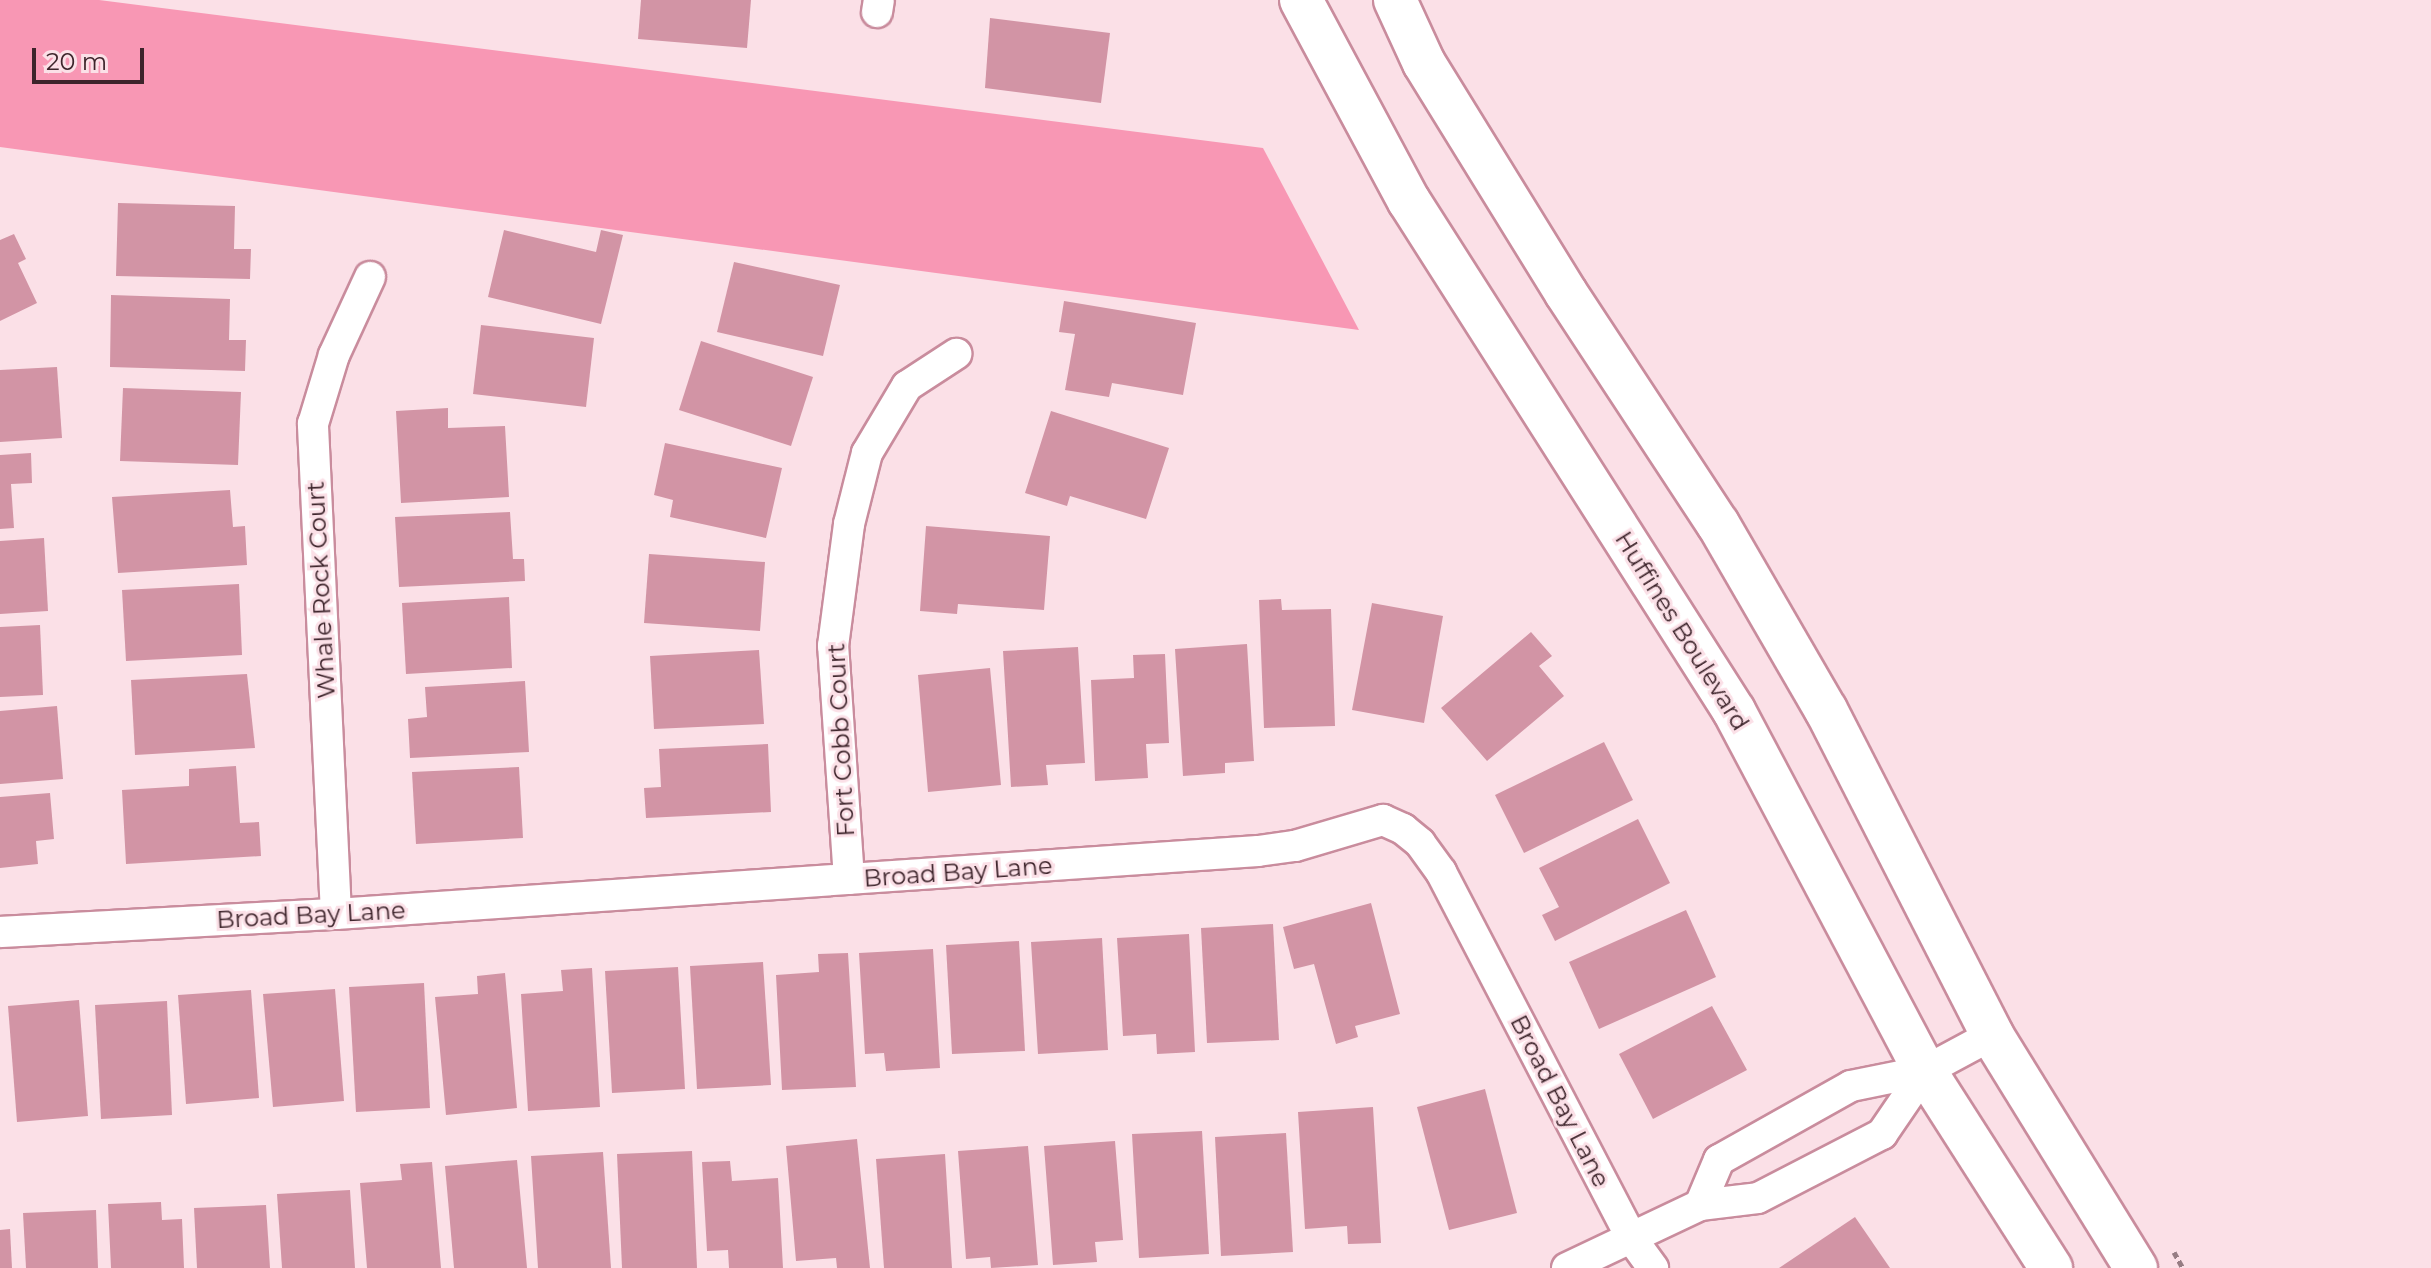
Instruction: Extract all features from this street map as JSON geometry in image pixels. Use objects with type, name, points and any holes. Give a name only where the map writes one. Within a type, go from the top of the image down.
[{"type":"main road","name":"Huffines Boulevard","points":[[1301,0],[1409,201],[1734,711],[1925,1071],[2051,1268]]},
{"type":"main road","points":[[1395,0],[1424,63],[1566,293],[1718,524],[1826,710],[1992,1035],[2136,1268]]},
{"type":"street","name":"Whale Rock Court","points":[[336,914],[313,424],[334,355],[370,277]]},
{"type":"street","name":"Fort Cobb Court","points":[[849,879],[833,646],[849,524],[867,453],[907,386],[956,354]]},
{"type":"street","name":"Broad Bay Lane","points":[[0,932],[336,914],[1258,851],[1295,846],[1383,820],[1403,829],[1420,843],[1441,872],[1632,1239],[1653,1268]]},
{"type":"street","points":[[1700,1205],[1719,1160],[1851,1086],[1925,1071],[1992,1035]]},
{"type":"street","points":[[1567,1268],[1700,1205],[1758,1198],[1882,1134],[1925,1071]]},
{"type":"shaded area","points":[[0,0],[99,0],[1263,148],[1359,330],[0,147]]},
{"type":"building","points":[[641,0],[751,0],[747,48],[638,39]]},
{"type":"building","points":[[990,18],[1110,33],[1101,103],[985,88]]},
{"type":"building","points":[[118,203],[235,206],[234,249],[251,249],[250,279],[116,276]]},
{"type":"building","points":[[504,230],[596,252],[601,230],[623,235],[601,324],[488,297]]},
{"type":"building","points":[[14,234],[26,259],[18,263],[37,303],[0,321],[0,240]]},
{"type":"building","points":[[734,262],[840,285],[823,356],[717,332]]},
{"type":"building","points":[[111,295],[230,299],[229,340],[246,340],[245,371],[110,367]]},
{"type":"building","points":[[1064,301],[1196,323],[1183,395],[1112,383],[1109,397],[1065,390],[1075,334],[1059,332]]},
{"type":"building","points":[[481,325],[594,338],[586,407],[473,394]]},
{"type":"building","points":[[701,341],[813,377],[791,446],[679,410]]},
{"type":"building","points":[[57,367],[62,438],[0,442],[0,370]]},
{"type":"building","points":[[123,388],[241,392],[238,465],[120,461]]},
{"type":"building","points":[[448,408],[448,428],[505,426],[509,497],[401,503],[396,411]]},
{"type":"building","points":[[1051,411],[1169,448],[1146,519],[1070,496],[1067,506],[1025,493]]},
{"type":"building","points":[[665,443],[782,468],[766,538],[670,517],[673,500],[654,495]]},
{"type":"building","points":[[31,453],[32,483],[11,484],[14,528],[0,529],[0,455]]},
{"type":"building","points":[[230,490],[233,527],[245,526],[247,565],[118,573],[112,497]]},
{"type":"building","points":[[510,512],[513,559],[524,559],[525,581],[399,587],[395,517]]},
{"type":"building","points":[[926,526],[1050,536],[1044,610],[958,604],[957,614],[920,611]]},
{"type":"building","points":[[44,538],[48,611],[0,614],[0,541]]},
{"type":"building","points":[[649,554],[765,562],[760,631],[644,623]]},
{"type":"building","points":[[239,584],[242,655],[126,661],[122,590]]},
{"type":"building","points":[[509,597],[512,668],[406,674],[402,603]]},
{"type":"building","points":[[1281,599],[1282,610],[1331,609],[1335,726],[1264,728],[1259,600]]},
{"type":"building","points":[[1372,603],[1443,616],[1424,723],[1352,710]]},
{"type":"building","points":[[40,625],[43,695],[0,697],[0,627]]},
{"type":"building","points":[[1531,632],[1552,656],[1539,666],[1564,696],[1487,761],[1441,708]]},
{"type":"building","points":[[1247,644],[1254,761],[1225,763],[1225,773],[1183,776],[1175,649]]},
{"type":"building","points":[[1078,647],[1085,763],[1046,765],[1048,785],[1011,787],[1003,651]]},
{"type":"building","points":[[759,650],[764,724],[654,729],[650,656]]},
{"type":"building","points":[[1165,654],[1169,743],[1146,744],[1148,778],[1095,781],[1091,680],[1134,678],[1133,655]]},
{"type":"building","points":[[990,668],[1001,785],[928,792],[918,675]]},
{"type":"building","points":[[247,674],[255,748],[135,755],[131,680]]},
{"type":"building","points":[[525,681],[529,752],[410,758],[408,719],[427,717],[425,687]]},
{"type":"building","points":[[57,706],[63,779],[0,784],[0,711]]},
{"type":"building","points":[[1604,742],[1633,800],[1524,853],[1495,795]]},
{"type":"building","points":[[768,744],[771,812],[646,818],[644,788],[661,787],[659,749]]},
{"type":"building","points":[[236,766],[240,823],[259,822],[261,856],[126,864],[122,790],[189,786],[189,769]]},
{"type":"building","points":[[519,767],[523,838],[416,844],[412,772]]},
{"type":"building","points":[[50,793],[54,839],[36,841],[38,864],[0,868],[0,797]]},
{"type":"building","points":[[1638,819],[1670,883],[1555,941],[1542,915],[1559,907],[1539,868]]},
{"type":"building","points":[[1371,903],[1400,1014],[1355,1026],[1358,1037],[1336,1044],[1314,964],[1294,969],[1283,927]]},
{"type":"building","points":[[1686,910],[1716,977],[1599,1029],[1569,962]]},
{"type":"building","points":[[1273,924],[1279,1040],[1207,1043],[1201,928]]},
{"type":"building","points":[[1189,934],[1195,1052],[1157,1054],[1156,1034],[1123,1036],[1117,938]]},
{"type":"building","points":[[1102,938],[1108,1050],[1038,1054],[1031,942]]},
{"type":"building","points":[[1019,941],[1025,1051],[952,1054],[946,945]]},
{"type":"building","points":[[933,949],[940,1068],[886,1071],[884,1053],[865,1054],[859,953]]},
{"type":"building","points":[[848,953],[856,1087],[782,1090],[776,975],[819,972],[818,954]]},
{"type":"building","points":[[763,962],[771,1085],[697,1089],[690,966]]},
{"type":"building","points":[[678,967],[685,1089],[612,1093],[605,971]]},
{"type":"building","points":[[592,968],[600,1107],[528,1111],[521,994],[563,991],[561,970]]},
{"type":"building","points":[[505,973],[517,1108],[446,1115],[435,997],[478,994],[477,976]]},
{"type":"building","points":[[424,983],[430,1108],[356,1112],[349,987]]},
{"type":"building","points":[[335,989],[344,1101],[273,1107],[263,994]]},
{"type":"building","points":[[251,990],[259,1098],[186,1104],[178,995]]},
{"type":"building","points":[[79,1000],[88,1116],[17,1122],[8,1006]]},
{"type":"building","points":[[167,1001],[172,1115],[101,1119],[95,1005]]},
{"type":"building","points":[[1712,1006],[1747,1070],[1653,1119],[1619,1054]]},
{"type":"building","points":[[1485,1089],[1517,1213],[1449,1230],[1417,1107]]},
{"type":"building","points":[[1373,1107],[1381,1243],[1348,1244],[1347,1226],[1305,1229],[1298,1112]]},
{"type":"building","points":[[1202,1131],[1209,1254],[1139,1258],[1132,1134]]},
{"type":"building","points":[[1286,1133],[1293,1252],[1221,1256],[1215,1137]]},
{"type":"building","points":[[857,1139],[870,1268],[837,1268],[836,1258],[796,1261],[786,1146]]},
{"type":"building","points":[[1115,1141],[1123,1240],[1095,1242],[1097,1262],[1053,1265],[1044,1146]]},
{"type":"building","points":[[1028,1146],[1038,1265],[991,1268],[990,1257],[966,1259],[958,1151]]},
{"type":"building","points":[[692,1151],[697,1268],[622,1268],[617,1154]]},
{"type":"building","points":[[603,1152],[611,1268],[538,1268],[531,1156]]},
{"type":"building","points":[[945,1154],[952,1268],[884,1268],[876,1159]]},
{"type":"building","points":[[517,1160],[527,1268],[454,1268],[445,1166]]},
{"type":"building","points":[[730,1161],[732,1181],[778,1178],[783,1268],[729,1268],[728,1250],[707,1251],[702,1162]]},
{"type":"building","points":[[432,1162],[441,1268],[367,1268],[360,1183],[402,1180],[400,1164]]},
{"type":"building","points":[[350,1190],[355,1268],[282,1268],[277,1194]]},
{"type":"building","points":[[161,1202],[162,1220],[182,1219],[184,1268],[111,1268],[108,1204]]},
{"type":"building","points":[[266,1205],[270,1268],[197,1268],[194,1208]]},
{"type":"building","points":[[96,1210],[98,1268],[26,1268],[23,1213]]},
{"type":"building","points":[[1855,1217],[1890,1268],[1779,1268]]},
{"type":"building","points":[[10,1229],[12,1268],[0,1268],[0,1230]]}]
